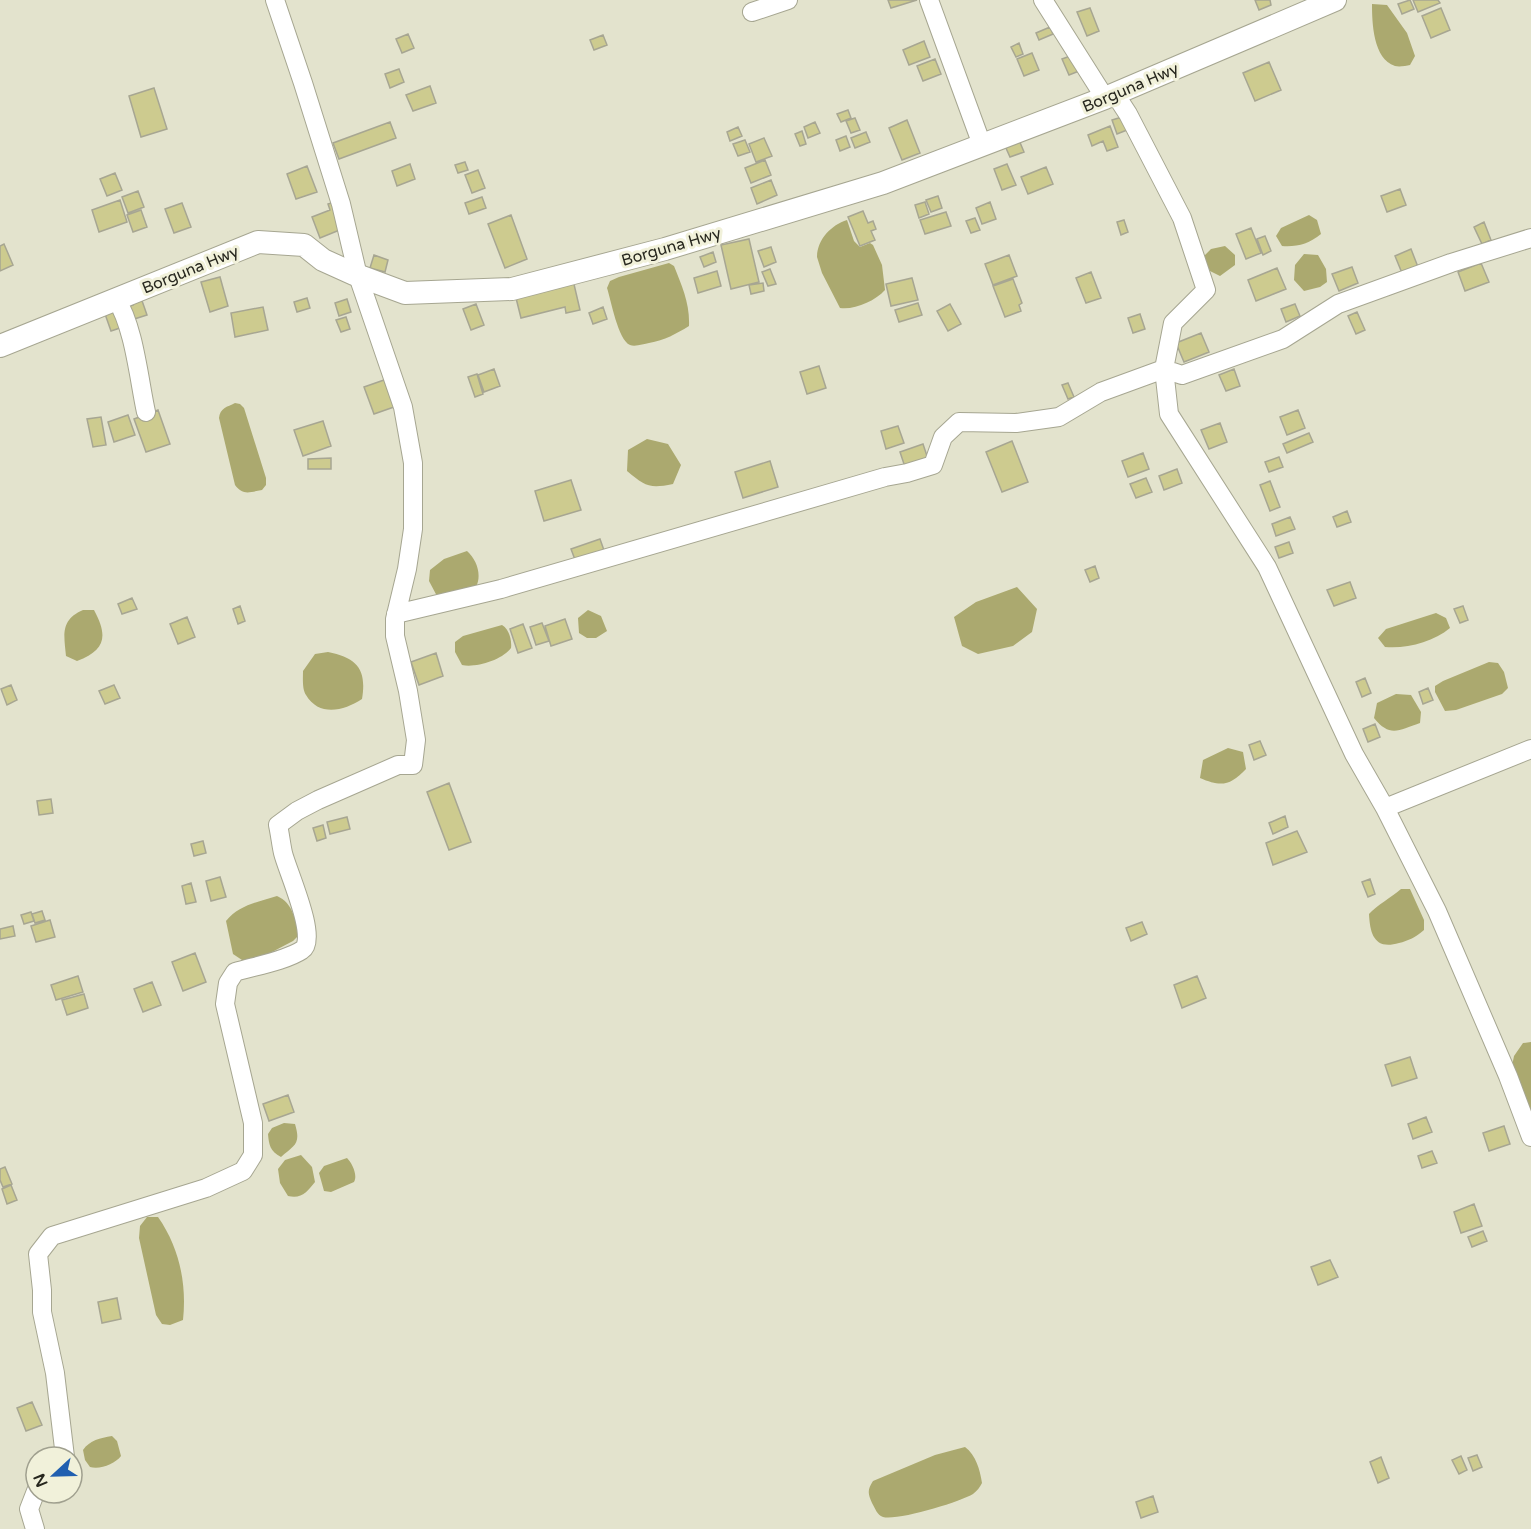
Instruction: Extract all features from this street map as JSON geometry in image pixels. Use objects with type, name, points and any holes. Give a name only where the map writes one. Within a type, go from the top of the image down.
[{"type":"street","points":[[64,1445],[55,1373],[42,1312],[38,1254],[52,1236],[206,1188],[243,1171],[253,1155],[254,1123],[225,1004],[228,983],[235,972],[304,950],[308,943],[307,925],[283,853],[278,825],[297,811],[318,800],[398,765],[413,765],[416,740],[408,691],[395,636],[396,614],[407,569],[413,529],[413,463],[403,407],[358,276],[341,204],[275,0]]},
{"type":"street","points":[[752,12],[788,0]]},
{"type":"street","points":[[929,0],[982,145]]},
{"type":"street","points":[[1043,0],[1110,96],[1128,114],[1182,218],[1206,290],[1173,323],[1164,369],[1169,414],[1267,567],[1354,754],[1385,808],[1437,911],[1508,1076],[1531,1137]]},
{"type":"street","name":"Borguna Hwy","points":[[0,346],[258,242],[304,245],[322,260],[405,293],[512,289],[664,249],[884,183],[1110,96],[1335,0]]},
{"type":"street","points":[[396,614],[501,589],[868,482],[929,468],[936,460],[943,437],[959,422],[1016,423],[1059,417],[1101,392],[1164,369],[1182,375],[1283,339],[1338,304],[1451,263],[1531,238]]},
{"type":"street","points":[[116,299],[122,308],[130,335],[146,412]]},
{"type":"street","points":[[1385,808],[1531,749]]},
{"type":"street","points":[[31,1505],[29,1509],[35,1529]]},
{"type":"shaded area","points":[[1372,4],[1387,5],[1407,33],[1415,56],[1410,65],[1395,66],[1382,56],[1375,39]]},
{"type":"shaded area","points":[[1309,215],[1317,220],[1321,234],[1303,244],[1282,246],[1276,236],[1281,228]]},
{"type":"shaded area","points":[[847,220],[854,241],[860,247],[870,243],[873,245],[882,265],[885,290],[864,304],[852,308],[840,308],[822,273],[817,257],[819,245],[826,234],[836,225]]},
{"type":"shaded area","points":[[1225,246],[1235,255],[1235,265],[1220,276],[1210,271],[1203,257],[1211,249]]},
{"type":"shaded area","points":[[1304,254],[1318,255],[1326,269],[1327,282],[1320,287],[1304,291],[1294,280],[1295,265]]},
{"type":"shaded area","points":[[669,263],[674,266],[685,295],[689,326],[660,340],[630,345],[622,336],[616,319],[607,288],[610,281]]},
{"type":"shaded area","points":[[235,403],[244,408],[266,478],[266,485],[262,490],[244,492],[235,485],[219,418],[222,410]]},
{"type":"shaded area","points":[[647,439],[668,444],[681,465],[673,484],[648,485],[627,471],[628,450]]},
{"type":"shaded area","points":[[467,551],[478,568],[479,578],[476,587],[438,598],[429,581],[430,570],[444,559]]},
{"type":"shaded area","points":[[1017,587],[1037,609],[1032,632],[1013,646],[978,654],[962,646],[954,617],[976,602]]},
{"type":"shaded area","points":[[83,610],[94,610],[101,627],[102,641],[94,652],[77,661],[66,656],[65,629],[70,618]]},
{"type":"shaded area","points":[[588,610],[601,616],[607,631],[596,638],[587,638],[579,633],[578,618]]},
{"type":"shaded area","points":[[1436,613],[1446,618],[1450,628],[1428,641],[1402,647],[1385,647],[1378,638],[1386,629]]},
{"type":"shaded area","points":[[502,625],[510,638],[511,648],[507,652],[488,662],[462,665],[455,652],[455,642],[463,636]]},
{"type":"shaded area","points":[[328,652],[346,658],[358,666],[363,680],[362,699],[340,709],[318,707],[311,702],[304,690],[303,671],[315,654]]},
{"type":"shaded area","points":[[1489,662],[1498,663],[1504,672],[1508,688],[1502,694],[1456,710],[1445,711],[1435,692],[1435,686]]},
{"type":"shaded area","points":[[1396,694],[1411,695],[1421,712],[1420,723],[1395,731],[1385,728],[1374,718],[1377,703]]},
{"type":"shaded area","points":[[1228,748],[1243,752],[1246,769],[1230,782],[1220,784],[1200,778],[1203,760]]},
{"type":"shaded area","points":[[1401,889],[1410,889],[1424,920],[1424,930],[1406,941],[1391,945],[1384,944],[1375,939],[1369,914]]},
{"type":"shaded area","points":[[277,896],[290,907],[299,935],[293,941],[251,963],[245,962],[233,954],[226,921],[243,908]]},
{"type":"shaded area","points":[[1531,1042],[1531,1116],[1512,1066],[1514,1056],[1523,1043]]},
{"type":"shaded area","points":[[284,1123],[295,1124],[297,1140],[293,1147],[281,1157],[271,1147],[268,1134],[272,1128]]},
{"type":"shaded area","points":[[301,1155],[312,1167],[315,1182],[301,1196],[288,1196],[280,1183],[278,1169],[285,1160]]},
{"type":"shaded area","points":[[347,1158],[354,1169],[354,1182],[331,1192],[324,1191],[319,1173],[324,1166]]},
{"type":"shaded area","points":[[147,1217],[158,1217],[171,1241],[180,1266],[184,1293],[183,1320],[170,1325],[162,1324],[156,1315],[139,1238],[140,1226]]},
{"type":"shaded area","points":[[112,1436],[117,1441],[121,1456],[107,1466],[90,1467],[85,1460],[84,1449],[99,1439]]},
{"type":"shaded area","points":[[965,1447],[975,1458],[982,1483],[973,1494],[914,1514],[883,1517],[878,1513],[869,1494],[873,1481],[935,1455]]},
{"type":"building","points":[[888,0],[917,0],[891,8]]},
{"type":"building","points":[[1255,0],[1270,0],[1271,5],[1259,10]]},
{"type":"building","points":[[1410,0],[1414,9],[1402,14],[1398,4]]},
{"type":"building","points":[[1413,0],[1438,0],[1440,3],[1418,12]]},
{"type":"building","points":[[1090,8],[1099,31],[1087,36],[1077,12]]},
{"type":"building","points":[[1441,8],[1450,30],[1431,38],[1422,16]]},
{"type":"building","points":[[1050,27],[1053,34],[1039,40],[1036,33]]},
{"type":"building","points":[[408,34],[414,48],[402,53],[396,39]]},
{"type":"building","points":[[603,35],[607,45],[594,50],[590,40]]},
{"type":"building","points":[[924,41],[930,57],[909,65],[903,50]]},
{"type":"building","points":[[1019,43],[1023,54],[1016,57],[1011,47]]},
{"type":"building","points":[[1032,53],[1039,70],[1024,76],[1017,59]]},
{"type":"building","points":[[1073,55],[1079,71],[1069,75],[1062,59]]},
{"type":"building","points":[[935,59],[941,74],[923,81],[917,66]]},
{"type":"building","points":[[1269,62],[1281,90],[1255,101],[1243,73]]},
{"type":"building","points":[[399,69],[404,82],[390,88],[385,74]]},
{"type":"building","points":[[430,86],[436,103],[413,111],[406,95]]},
{"type":"building","points":[[154,88],[167,129],[141,137],[129,96]]},
{"type":"building","points":[[848,110],[851,118],[841,122],[837,114]]},
{"type":"building","points":[[1122,117],[1127,130],[1117,134],[1112,120]]},
{"type":"building","points":[[855,118],[860,130],[851,133],[846,121]]},
{"type":"building","points":[[907,120],[920,153],[902,160],[889,128]]},
{"type":"building","points":[[390,122],[396,138],[339,159],[333,143]]},
{"type":"building","points":[[815,122],[820,133],[808,138],[804,127]]},
{"type":"building","points":[[1110,126],[1118,147],[1107,151],[1103,141],[1092,146],[1088,135]]},
{"type":"building","points":[[738,127],[742,136],[730,141],[727,132]]},
{"type":"building","points":[[802,131],[806,144],[800,146],[795,134]]},
{"type":"building","points":[[866,132],[870,142],[855,148],[851,138]]},
{"type":"building","points":[[846,136],[850,147],[840,151],[836,140]]},
{"type":"building","points":[[764,138],[772,156],[756,162],[749,144]]},
{"type":"building","points":[[745,140],[750,152],[738,156],[733,144]]},
{"type":"building","points":[[1019,140],[1024,152],[1010,157],[1005,146]]},
{"type":"building","points":[[765,160],[771,175],[751,183],[745,168]]},
{"type":"building","points":[[465,162],[468,170],[458,173],[455,165]]},
{"type":"building","points":[[410,164],[415,179],[397,186],[392,171]]},
{"type":"building","points":[[1007,164],[1016,185],[1002,190],[994,169]]},
{"type":"building","points":[[307,166],[317,192],[296,199],[287,174]]},
{"type":"building","points":[[1046,167],[1053,184],[1028,194],[1021,177]]},
{"type":"building","points":[[478,170],[485,188],[472,193],[465,175]]},
{"type":"building","points":[[115,173],[122,190],[107,196],[100,179]]},
{"type":"building","points":[[771,180],[777,195],[757,204],[751,188]]},
{"type":"building","points":[[1400,189],[1406,205],[1387,212],[1381,196]]},
{"type":"building","points":[[138,191],[144,207],[128,213],[122,197]]},
{"type":"building","points":[[938,196],[942,208],[931,212],[926,200]]},
{"type":"building","points":[[482,197],[486,208],[469,214],[465,203]]},
{"type":"building","points":[[120,200],[127,222],[99,232],[92,210]]},
{"type":"building","points":[[335,202],[342,229],[320,238],[312,217],[330,210],[328,204]]},
{"type":"building","points":[[925,202],[929,214],[919,218],[915,205]]},
{"type":"building","points":[[990,202],[996,219],[982,224],[976,208]]},
{"type":"building","points":[[182,203],[191,227],[174,233],[165,209]]},
{"type":"building","points":[[141,210],[147,227],[133,232],[127,215]]},
{"type":"building","points":[[863,211],[868,223],[873,221],[876,229],[871,231],[875,240],[860,246],[848,217]]},
{"type":"building","points":[[946,212],[951,226],[925,234],[920,220]]},
{"type":"building","points":[[511,215],[527,259],[505,268],[488,224]]},
{"type":"building","points":[[975,218],[980,230],[971,233],[966,221]]},
{"type":"building","points":[[1124,220],[1128,232],[1121,235],[1117,222]]},
{"type":"building","points":[[1484,222],[1491,240],[1482,244],[1474,227]]},
{"type":"building","points":[[1251,228],[1261,253],[1246,259],[1236,234]]},
{"type":"building","points":[[1265,236],[1271,251],[1263,255],[1257,239]]},
{"type":"building","points":[[749,239],[759,282],[731,289],[721,245]]},
{"type":"building","points":[[4,244],[13,265],[0,271],[0,246]]},
{"type":"building","points":[[771,247],[776,262],[764,267],[758,251]]},
{"type":"building","points":[[1411,249],[1418,267],[1402,273],[1395,256]]},
{"type":"building","points":[[713,252],[716,262],[704,267],[700,257]]},
{"type":"building","points":[[374,255],[388,260],[385,272],[370,268]]},
{"type":"building","points":[[1009,255],[1017,276],[993,285],[985,264]]},
{"type":"building","points":[[1481,263],[1489,282],[1465,291],[1458,272]]},
{"type":"building","points":[[1352,267],[1358,283],[1339,291],[1332,274]]},
{"type":"building","points":[[1277,268],[1286,289],[1256,301],[1248,280]]},
{"type":"building","points":[[770,269],[776,284],[768,286],[762,272]]},
{"type":"building","points":[[717,271],[721,286],[698,293],[694,278]]},
{"type":"building","points":[[1091,272],[1101,298],[1086,303],[1076,278]]},
{"type":"building","points":[[220,277],[228,306],[210,312],[201,282]]},
{"type":"building","points":[[912,278],[918,300],[891,306],[886,284]]},
{"type":"building","points":[[1013,279],[1022,303],[1019,305],[1021,311],[1005,317],[993,286]]},
{"type":"building","points":[[573,280],[580,310],[566,313],[565,307],[521,318],[515,294]]},
{"type":"building","points":[[763,283],[764,291],[751,294],[749,285]]},
{"type":"building","points":[[140,295],[147,315],[128,321],[124,308],[133,305],[130,298]]},
{"type":"building","points":[[307,298],[310,308],[297,312],[294,302]]},
{"type":"building","points":[[347,299],[351,312],[339,316],[335,303]]},
{"type":"building","points":[[918,303],[922,315],[899,322],[895,310]]},
{"type":"building","points":[[476,304],[484,325],[471,330],[463,309]]},
{"type":"building","points":[[950,304],[961,324],[948,331],[937,311]]},
{"type":"building","points":[[1295,304],[1300,316],[1286,322],[1281,309]]},
{"type":"building","points":[[263,307],[268,330],[235,337],[231,313]]},
{"type":"building","points":[[603,307],[607,319],[593,324],[589,313]]},
{"type":"building","points":[[120,309],[126,326],[111,331],[105,314]]},
{"type":"building","points":[[1357,312],[1365,330],[1356,334],[1348,316]]},
{"type":"building","points":[[1140,314],[1145,329],[1133,333],[1128,318]]},
{"type":"building","points":[[346,317],[350,329],[341,332],[336,320]]},
{"type":"building","points":[[1201,333],[1209,352],[1184,362],[1176,343]]},
{"type":"building","points":[[819,366],[826,388],[807,394],[800,372]]},
{"type":"building","points":[[494,369],[500,386],[484,392],[478,375]]},
{"type":"building","points":[[1234,369],[1240,386],[1226,391],[1219,375]]},
{"type":"building","points":[[477,374],[483,394],[475,397],[468,377]]},
{"type":"building","points":[[384,380],[394,407],[374,414],[364,387]]},
{"type":"building","points":[[1068,383],[1074,397],[1068,399],[1062,385]]},
{"type":"building","points":[[158,410],[170,444],[146,452],[134,419]]},
{"type":"building","points":[[1298,410],[1305,428],[1287,435],[1280,417]]},
{"type":"building","points":[[128,415],[135,435],[114,442],[108,422]]},
{"type":"building","points":[[101,417],[106,445],[93,447],[87,419]]},
{"type":"building","points":[[323,421],[331,446],[303,456],[294,430]]},
{"type":"building","points":[[1220,423],[1227,442],[1209,449],[1201,430]]},
{"type":"building","points":[[898,426],[904,443],[886,449],[881,431]]},
{"type":"building","points":[[1309,433],[1313,442],[1287,453],[1283,444]]},
{"type":"building","points":[[1012,441],[1028,482],[1002,492],[986,452]]},
{"type":"building","points":[[923,444],[929,462],[906,470],[900,452]]},
{"type":"building","points":[[1143,453],[1149,469],[1128,477],[1122,461]]},
{"type":"building","points":[[1279,457],[1283,467],[1269,472],[1265,462]]},
{"type":"building","points":[[331,458],[331,469],[308,469],[308,459]]},
{"type":"building","points":[[770,461],[778,487],[743,498],[735,472]]},
{"type":"building","points":[[1177,469],[1182,483],[1164,490],[1159,476]]},
{"type":"building","points":[[1146,478],[1152,492],[1136,498],[1130,484]]},
{"type":"building","points":[[571,480],[581,510],[544,521],[535,491]]},
{"type":"building","points":[[1270,481],[1280,507],[1270,511],[1260,485]]},
{"type":"building","points":[[1347,511],[1351,522],[1337,527],[1333,517]]},
{"type":"building","points":[[1290,517],[1295,529],[1276,536],[1272,524]]},
{"type":"building","points":[[600,539],[606,556],[577,565],[571,549]]},
{"type":"building","points":[[1289,542],[1293,553],[1279,558],[1275,547]]},
{"type":"building","points":[[1095,566],[1099,578],[1090,582],[1085,570]]},
{"type":"building","points":[[1350,582],[1356,598],[1334,606],[1327,590]]},
{"type":"building","points":[[132,598],[137,609],[122,614],[118,604]]},
{"type":"building","points":[[240,606],[245,621],[238,624],[233,609]]},
{"type":"building","points":[[1463,606],[1468,620],[1460,623],[1454,609]]},
{"type":"building","points":[[187,617],[195,637],[178,644],[170,624]]},
{"type":"building","points":[[565,619],[572,639],[551,646],[545,626]]},
{"type":"building","points":[[542,623],[549,641],[536,645],[530,627]]},
{"type":"building","points":[[523,624],[532,648],[518,653],[510,629]]},
{"type":"building","points":[[436,653],[443,676],[419,685],[411,662]]},
{"type":"building","points":[[1365,678],[1371,693],[1362,697],[1356,682]]},
{"type":"building","points":[[11,685],[17,700],[7,705],[1,689]]},
{"type":"building","points":[[114,685],[120,698],[105,704],[99,691]]},
{"type":"building","points":[[1428,688],[1433,700],[1423,704],[1419,692]]},
{"type":"building","points":[[1375,724],[1380,737],[1368,742],[1363,729]]},
{"type":"building","points":[[1260,741],[1266,755],[1254,760],[1249,745]]},
{"type":"building","points":[[449,783],[471,842],[449,850],[427,792]]},
{"type":"building","points":[[51,799],[53,813],[39,815],[37,801]]},
{"type":"building","points":[[1285,816],[1288,827],[1273,834],[1269,823]]},
{"type":"building","points":[[347,817],[350,829],[330,834],[327,822]]},
{"type":"building","points":[[323,825],[326,838],[317,841],[313,828]]},
{"type":"building","points":[[1297,831],[1307,852],[1273,865],[1266,843]]},
{"type":"building","points":[[203,841],[206,853],[194,856],[191,844]]},
{"type":"building","points":[[220,877],[226,897],[211,901],[206,881]]},
{"type":"building","points":[[1370,879],[1375,894],[1368,897],[1362,882]]},
{"type":"building","points":[[191,883],[196,902],[186,904],[182,886]]},
{"type":"building","points":[[42,911],[45,920],[35,923],[32,914]]},
{"type":"building","points":[[31,912],[34,921],[24,924],[21,915]]},
{"type":"building","points":[[50,920],[55,937],[36,942],[31,926]]},
{"type":"building","points":[[1142,922],[1147,934],[1131,941],[1126,928]]},
{"type":"building","points":[[13,926],[15,936],[0,939],[0,929]]},
{"type":"building","points":[[195,953],[206,982],[183,991],[172,962]]},
{"type":"building","points":[[78,976],[83,992],[56,1000],[51,985]]},
{"type":"building","points":[[1197,976],[1206,998],[1182,1008],[1174,985]]},
{"type":"building","points":[[152,982],[161,1005],[143,1012],[134,989]]},
{"type":"building","points":[[84,994],[88,1008],[67,1015],[62,1000]]},
{"type":"building","points":[[1410,1057],[1417,1078],[1392,1086],[1385,1065]]},
{"type":"building","points":[[288,1095],[294,1112],[269,1121],[263,1104]]},
{"type":"building","points":[[1426,1117],[1432,1132],[1413,1139],[1408,1124]]},
{"type":"building","points":[[1504,1126],[1510,1144],[1489,1151],[1483,1133]]},
{"type":"building","points":[[1432,1151],[1437,1163],[1422,1168],[1418,1156]]},
{"type":"building","points":[[5,1167],[12,1184],[3,1187],[0,1180],[0,1169]]},
{"type":"building","points":[[11,1185],[17,1200],[7,1204],[2,1189]]},
{"type":"building","points":[[1474,1204],[1482,1226],[1461,1233],[1454,1212]]},
{"type":"building","points":[[1483,1231],[1487,1241],[1472,1247],[1468,1237]]},
{"type":"building","points":[[1330,1260],[1338,1277],[1318,1285],[1311,1267]]},
{"type":"building","points":[[117,1298],[121,1319],[102,1323],[98,1302]]},
{"type":"building","points":[[32,1402],[42,1425],[26,1431],[17,1408]]},
{"type":"building","points":[[1477,1455],[1482,1467],[1473,1471],[1468,1458]]},
{"type":"building","points":[[1461,1456],[1467,1470],[1459,1474],[1452,1460]]},
{"type":"building","points":[[1381,1457],[1389,1478],[1378,1483],[1370,1462]]},
{"type":"building","points":[[1153,1496],[1158,1512],[1141,1518],[1136,1502]]}]
